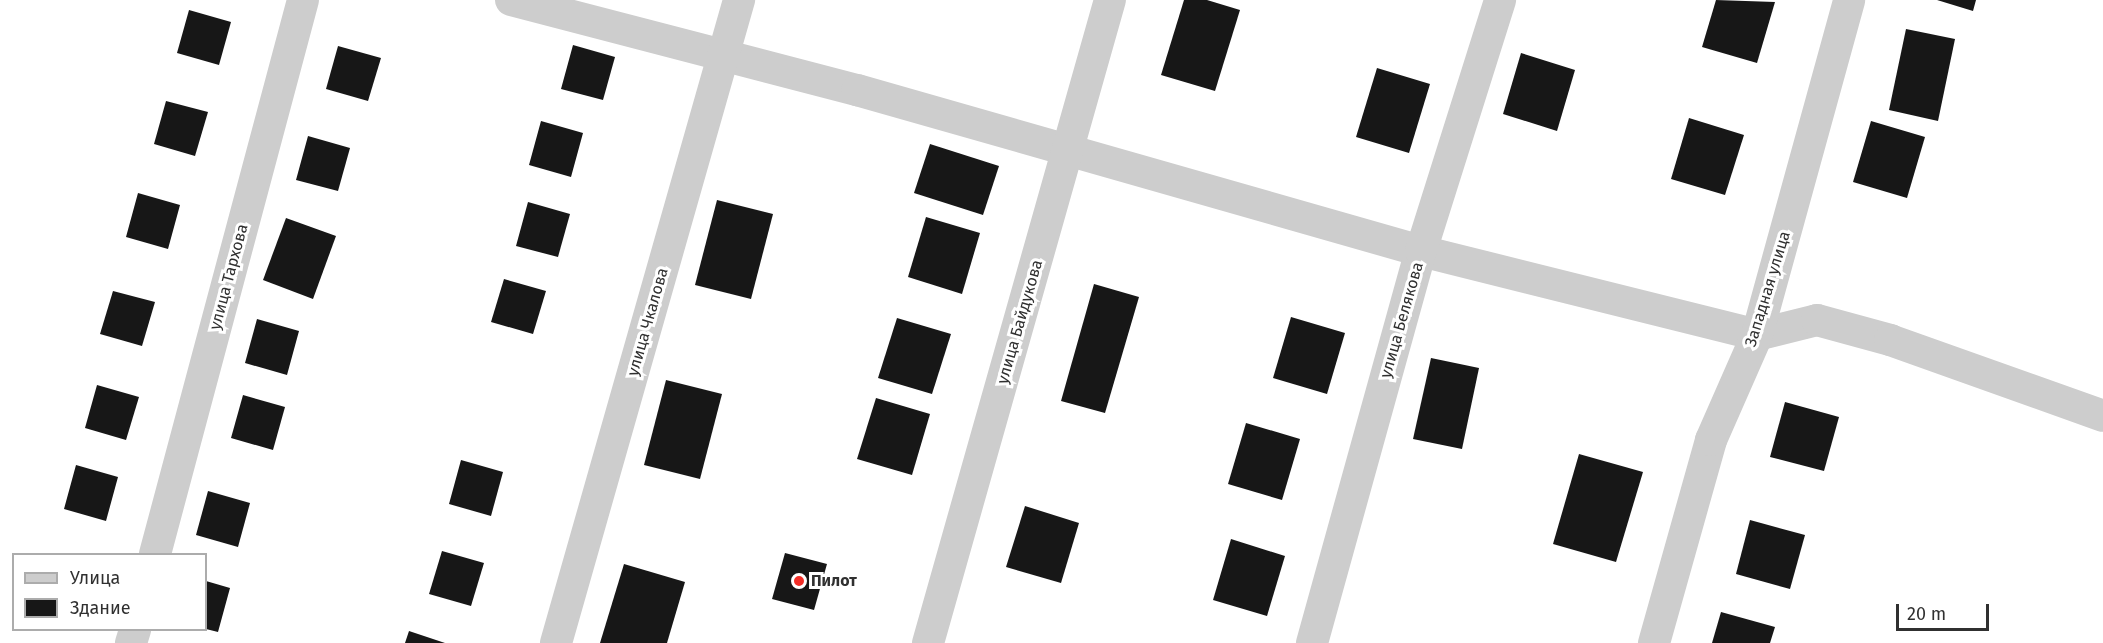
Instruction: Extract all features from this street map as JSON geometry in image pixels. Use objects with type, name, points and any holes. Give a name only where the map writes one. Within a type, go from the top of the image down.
[{"type":"street","name":"улица Тархова","points":[[156,553],[303,0]]},
{"type":"street","points":[[511,0],[1069,151],[1421,251],[1757,335],[1817,320],[1890,340],[2103,416]]},
{"type":"street","name":"улица Чкалова","points":[[556,643],[739,0]]},
{"type":"street","name":"улица Байдукова","points":[[928,643],[1110,0]]},
{"type":"street","name":"улица Белякова","points":[[1312,643],[1421,251],[1500,0]]},
{"type":"street","name":"Западная улица","points":[[1654,643],[1711,440],[1757,335],[1849,0]]},
{"type":"building","points":[[1184,0],[1207,0],[1240,10],[1215,91],[1161,75]]},
{"type":"building","points":[[1716,0],[1775,2],[1757,63],[1702,47]]},
{"type":"building","points":[[1937,0],[1976,0],[1973,11]]},
{"type":"building","points":[[189,10],[231,22],[219,65],[177,53]]},
{"type":"building","points":[[1906,29],[1955,39],[1938,121],[1889,110]]},
{"type":"building","points":[[573,45],[615,57],[603,100],[561,89]]},
{"type":"building","points":[[338,46],[381,58],[368,101],[326,89]]},
{"type":"building","points":[[1521,53],[1575,70],[1557,131],[1503,114]]},
{"type":"building","points":[[1377,68],[1430,84],[1409,153],[1356,137]]},
{"type":"building","points":[[166,101],[208,112],[195,156],[154,144]]},
{"type":"building","points":[[1689,118],[1744,135],[1725,195],[1671,179]]},
{"type":"building","points":[[541,121],[583,133],[571,177],[529,165]]},
{"type":"building","points":[[1871,121],[1925,137],[1907,198],[1853,182]]},
{"type":"building","points":[[308,136],[350,148],[338,191],[296,180]]},
{"type":"building","points":[[930,144],[999,166],[983,215],[914,193]]},
{"type":"building","points":[[138,193],[180,205],[168,249],[126,237]]},
{"type":"building","points":[[717,200],[773,214],[751,299],[695,285]]},
{"type":"building","points":[[528,202],[570,214],[558,257],[516,246]]},
{"type":"building","points":[[926,217],[980,233],[962,294],[908,277]]},
{"type":"building","points":[[286,218],[336,236],[313,299],[263,280]]},
{"type":"building","points":[[504,279],[546,291],[533,334],[491,322]]},
{"type":"building","points":[[1094,284],[1139,297],[1105,413],[1061,401]]},
{"type":"building","points":[[113,291],[155,302],[142,346],[100,334]]},
{"type":"building","points":[[1291,317],[1345,333],[1327,394],[1273,378]]},
{"type":"building","points":[[897,318],[951,334],[932,394],[878,378]]},
{"type":"building","points":[[257,319],[299,331],[287,375],[245,363]]},
{"type":"building","points":[[1431,358],[1479,368],[1462,449],[1413,439]]},
{"type":"building","points":[[666,380],[722,394],[700,479],[644,465]]},
{"type":"building","points":[[97,385],[139,397],[126,440],[85,428]]},
{"type":"building","points":[[243,395],[285,407],[273,450],[231,438]]},
{"type":"building","points":[[876,398],[930,414],[912,475],[857,459]]},
{"type":"building","points":[[1785,402],[1839,417],[1824,471],[1770,457]]},
{"type":"building","points":[[1246,423],[1300,439],[1282,500],[1228,484]]},
{"type":"building","points":[[1579,454],[1643,472],[1616,562],[1553,544]]},
{"type":"building","points":[[461,460],[503,472],[491,516],[449,504]]},
{"type":"building","points":[[76,465],[118,477],[106,521],[64,509]]},
{"type":"building","points":[[208,491],[250,503],[238,547],[196,535]]},
{"type":"building","points":[[1025,506],[1079,523],[1061,583],[1006,567]]},
{"type":"building","points":[[1750,520],[1805,535],[1790,589],[1736,574]]},
{"type":"building","points":[[1231,539],[1285,556],[1267,616],[1213,600]]},
{"type":"building","points":[[442,551],[484,563],[471,606],[429,594]]},
{"type":"building","name":"Пилот","points":[[785,553],[827,564],[814,610],[772,599]]},
{"type":"building","points":[[624,564],[685,582],[667,643],[600,643]]},
{"type":"building","points":[[207,581],[230,588],[218,632],[207,629]]},
{"type":"building","points":[[1721,612],[1775,627],[1770,643],[1712,643]]},
{"type":"building","points":[[409,631],[445,643],[405,643]]},
{"type":"place","name":"Пилот","points":[[799,581]]}]
